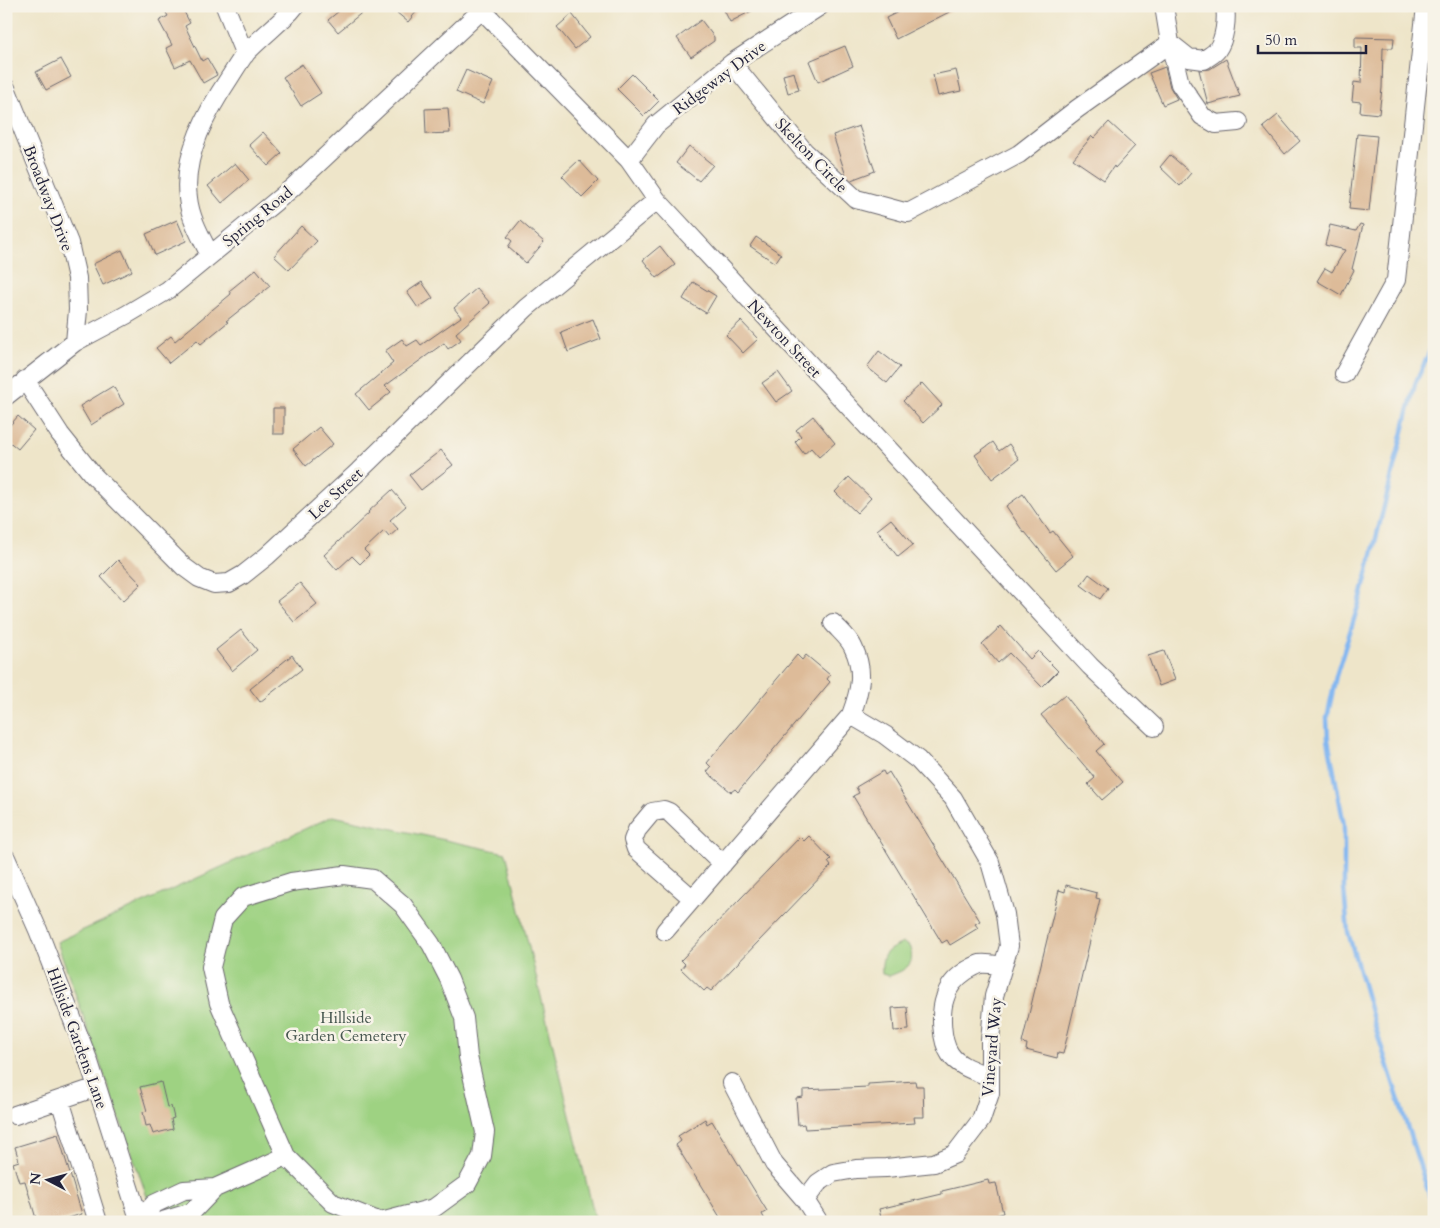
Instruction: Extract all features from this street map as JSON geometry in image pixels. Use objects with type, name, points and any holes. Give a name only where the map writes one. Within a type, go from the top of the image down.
[{"type":"street","points":[[225,6],[245,55]]},
{"type":"street","points":[[210,255],[198,232],[191,213],[188,197],[190,163],[198,134],[215,100],[245,55],[295,6]]},
{"type":"street","name":"Ridgeway Drive","points":[[630,160],[656,125],[732,63],[820,6]]},
{"type":"street","points":[[1164,6],[1170,43],[1180,84],[1202,116],[1216,124],[1238,122]]},
{"type":"street","points":[[1170,43],[1189,58],[1204,60],[1217,50],[1225,30],[1225,6]]},
{"type":"street","points":[[1344,374],[1396,280],[1426,6]]},
{"type":"street","name":"Newton Street","points":[[484,8],[630,160],[657,200],[1090,666],[1154,727]]},
{"type":"street","name":"Spring Road","points":[[6,396],[75,342],[168,290],[292,188],[484,8]]},
{"type":"street","name":"Skelton Circle","points":[[732,63],[804,151],[856,199],[908,214],[1018,154],[1170,43]]},
{"type":"street","name":"Broadway Drive","points":[[6,88],[68,243],[77,278],[78,310],[75,342]]},
{"type":"street","name":"Lee Street","points":[[25,380],[60,434],[92,474],[184,567],[199,578],[214,584],[229,583],[268,556],[360,471],[526,308],[657,200]]},
{"type":"street","points":[[665,931],[851,715],[859,695],[861,672],[853,645],[833,623]]},
{"type":"street","name":"Vineyard Way","points":[[805,1200],[818,1182],[833,1173],[856,1169],[934,1163],[955,1154],[981,1120],[990,1093],[990,1041],[994,996],[1009,946],[1005,914],[990,862],[953,798],[918,760],[886,735],[851,715]]},
{"type":"street","points":[[693,899],[636,848],[633,840],[637,830],[652,812],[664,810],[669,812],[724,864]]},
{"type":"street","name":"Hillside Gardens Lane","points":[[6,858],[38,930],[89,1062],[138,1221]]},
{"type":"street","points":[[344,875],[373,879],[403,906],[431,944],[449,979],[464,1018],[468,1057],[485,1132],[482,1156],[467,1184],[434,1208],[381,1222],[333,1203],[286,1156],[219,1003],[211,967],[223,919],[243,898],[291,882],[344,875]]},
{"type":"street","points":[[990,1077],[970,1069],[951,1055],[946,1046],[942,1018],[945,998],[958,976],[979,964],[1003,966]]},
{"type":"street","points":[[732,1083],[774,1164],[805,1200],[819,1222]]},
{"type":"street","points":[[15,1115],[97,1087]]},
{"type":"street","points":[[60,1100],[98,1222]]},
{"type":"street","points":[[138,1221],[158,1222],[192,1212],[216,1188],[286,1156]]},
{"type":"street","points":[[138,1221],[154,1204],[184,1190],[216,1188]]},
{"type":"green space","name":"Hillside Garden Cemetery","points":[[333,816],[506,853],[596,1222],[156,1222],[57,942]]},
{"type":"green space","points":[[903,943],[909,946],[911,952],[912,958],[908,966],[889,976],[882,974],[882,962],[885,954]]},
{"type":"building","points":[[162,6],[181,6],[190,23],[185,26],[202,61],[207,58],[217,75],[203,83],[190,60],[175,67],[166,48],[172,45],[159,21],[168,16]]},
{"type":"building","points":[[345,6],[370,6],[338,32],[328,20]]},
{"type":"building","points":[[389,6],[421,6],[408,22]]},
{"type":"building","points":[[722,6],[761,6],[730,22]]},
{"type":"building","points":[[910,6],[961,6],[896,39],[886,18]]},
{"type":"building","points":[[572,14],[590,37],[575,49],[557,27]]},
{"type":"building","points":[[701,20],[714,37],[714,41],[691,57],[677,38]]},
{"type":"building","points":[[1355,37],[1394,38],[1393,48],[1383,48],[1379,114],[1360,112],[1361,102],[1352,101],[1354,82],[1361,83],[1362,48],[1355,48]]},
{"type":"building","points":[[845,46],[853,66],[818,82],[809,61]]},
{"type":"building","points":[[61,59],[71,77],[46,90],[36,72]]},
{"type":"building","points":[[1226,59],[1240,96],[1208,104],[1199,70],[1210,69]]},
{"type":"building","points":[[302,64],[321,93],[301,106],[283,77]]},
{"type":"building","points":[[1165,67],[1170,87],[1177,99],[1163,105],[1149,73]]},
{"type":"building","points":[[466,70],[493,82],[483,104],[456,92]]},
{"type":"building","points":[[956,70],[961,91],[938,96],[933,75]]},
{"type":"building","points":[[794,72],[799,90],[788,93],[783,75]]},
{"type":"building","points":[[632,74],[659,101],[644,116],[617,89]]},
{"type":"building","points":[[448,108],[450,133],[426,134],[425,109]]},
{"type":"building","points":[[1278,115],[1300,141],[1285,154],[1263,127]]},
{"type":"building","points":[[1109,122],[1135,146],[1115,168],[1114,166],[1104,180],[1073,159],[1092,136],[1094,138]]},
{"type":"building","points":[[859,126],[875,171],[851,180],[846,176],[833,135]]},
{"type":"building","points":[[263,132],[282,153],[268,166],[249,145]]},
{"type":"building","points":[[1357,134],[1377,136],[1369,211],[1349,209]]},
{"type":"building","points":[[689,146],[713,165],[699,181],[676,163]]},
{"type":"building","points":[[1170,155],[1191,173],[1180,186],[1160,167]]},
{"type":"building","points":[[579,160],[598,181],[582,197],[562,176]]},
{"type":"building","points":[[235,163],[249,180],[222,203],[208,186]]},
{"type":"building","points":[[177,220],[186,241],[155,255],[146,234]]},
{"type":"building","points":[[520,221],[544,242],[526,263],[508,247],[512,241],[507,237]]},
{"type":"building","points":[[1360,224],[1363,225],[1352,269],[1354,270],[1341,295],[1317,281],[1325,268],[1332,272],[1345,250],[1325,245],[1330,225],[1356,231]]},
{"type":"building","points":[[301,226],[317,241],[289,270],[274,256]]},
{"type":"building","points":[[756,237],[781,254],[775,263],[750,246]]},
{"type":"building","points":[[660,246],[675,265],[657,278],[643,260]]},
{"type":"building","points":[[122,250],[132,271],[103,285],[93,264]]},
{"type":"building","points":[[256,269],[270,286],[226,321],[228,322],[201,344],[197,340],[169,363],[156,348],[171,336],[175,341],[231,294],[229,291]]},
{"type":"building","points":[[422,282],[433,298],[418,308],[407,292]]},
{"type":"building","points":[[693,282],[716,296],[706,313],[683,299]]},
{"type":"building","points":[[477,288],[490,303],[456,333],[461,340],[448,349],[444,343],[385,386],[391,392],[369,410],[356,394],[393,363],[385,351],[402,339],[407,346],[417,340],[421,345],[461,317],[454,308]]},
{"type":"building","points":[[593,319],[601,339],[568,352],[561,332]]},
{"type":"building","points":[[741,321],[758,339],[743,353],[726,335]]},
{"type":"building","points":[[879,351],[900,367],[887,383],[867,367]]},
{"type":"building","points":[[778,372],[792,391],[776,402],[762,383]]},
{"type":"building","points":[[922,383],[942,405],[923,423],[903,401]]},
{"type":"building","points":[[113,386],[124,404],[91,425],[80,406]]},
{"type":"building","points":[[273,408],[284,408],[284,434],[273,434]]},
{"type":"building","points":[[18,416],[34,430],[18,449],[6,439],[6,430]]},
{"type":"building","points":[[813,416],[835,443],[819,457],[811,448],[804,454],[795,442],[801,436],[796,430]]},
{"type":"building","points":[[319,427],[333,444],[306,466],[293,449]]},
{"type":"building","points":[[993,442],[999,451],[1009,444],[1019,459],[992,479],[975,455]]},
{"type":"building","points":[[441,450],[453,465],[421,490],[409,475]]},
{"type":"building","points":[[849,477],[871,498],[857,513],[835,492]]},
{"type":"building","points":[[392,490],[406,506],[390,520],[398,529],[389,537],[384,531],[364,550],[369,555],[360,564],[352,556],[337,570],[324,555]]},
{"type":"building","points":[[1023,494],[1050,533],[1053,531],[1073,556],[1056,570],[1024,533],[1006,506]]},
{"type":"building","points":[[891,519],[913,545],[898,557],[877,530]]},
{"type":"building","points":[[118,560],[141,584],[123,601],[101,577]]},
{"type":"building","points":[[1089,574],[1108,588],[1100,599],[1081,585]]},
{"type":"building","points":[[300,583],[317,604],[294,622],[277,601]]},
{"type":"building","points":[[1001,626],[1030,659],[1038,651],[1058,671],[1042,687],[1009,653],[998,663],[982,644]]},
{"type":"building","points":[[241,630],[257,650],[232,671],[216,650]]},
{"type":"building","points":[[1164,651],[1175,680],[1159,686],[1148,656]]},
{"type":"building","points":[[292,655],[302,669],[260,702],[250,689]]},
{"type":"building","points":[[797,655],[802,660],[806,655],[830,675],[827,679],[830,682],[738,792],[735,789],[731,792],[707,772],[711,767],[707,763]]},
{"type":"building","points":[[1065,695],[1104,744],[1096,751],[1123,782],[1102,800],[1088,784],[1095,778],[1041,715]]},
{"type":"building","points":[[883,771],[885,775],[889,772],[980,921],[975,924],[978,928],[950,945],[947,940],[942,943],[853,796],[859,793],[856,787]]},
{"type":"building","points":[[809,836],[831,859],[828,862],[831,866],[711,991],[707,988],[704,991],[681,969],[685,964],[681,960],[800,837],[804,841]]},
{"type":"building","points":[[1066,885],[1097,893],[1096,898],[1100,899],[1063,1054],[1058,1053],[1057,1058],[1026,1050],[1027,1044],[1022,1043],[1059,890],[1065,892]]},
{"type":"building","points":[[907,1007],[909,1030],[894,1031],[892,1008]]},
{"type":"building","points":[[915,1081],[916,1086],[923,1086],[924,1117],[914,1117],[915,1123],[805,1129],[804,1124],[798,1125],[796,1098],[803,1097],[803,1090],[868,1087],[868,1084]]},
{"type":"building","points":[[161,1082],[167,1107],[171,1106],[174,1118],[171,1119],[173,1129],[153,1134],[150,1125],[146,1126],[143,1112],[147,1111],[140,1087]]},
{"type":"building","points":[[705,1119],[707,1124],[712,1121],[767,1211],[762,1214],[766,1222],[723,1222],[676,1145],[681,1141],[678,1136]]},
{"type":"building","points":[[58,1134],[82,1214],[55,1222],[37,1222],[25,1181],[19,1182],[13,1163],[19,1161],[15,1147]]},
{"type":"building","points":[[988,1180],[989,1184],[996,1183],[1003,1213],[994,1216],[995,1222],[882,1222],[879,1209],[942,1194],[942,1191]]},
{"type":"waterway","points":[[1434,342],[1415,384],[1362,594],[1336,676],[1327,718],[1328,740],[1344,825],[1344,889],[1348,932],[1378,1036],[1431,1200],[1434,1215]]}]
